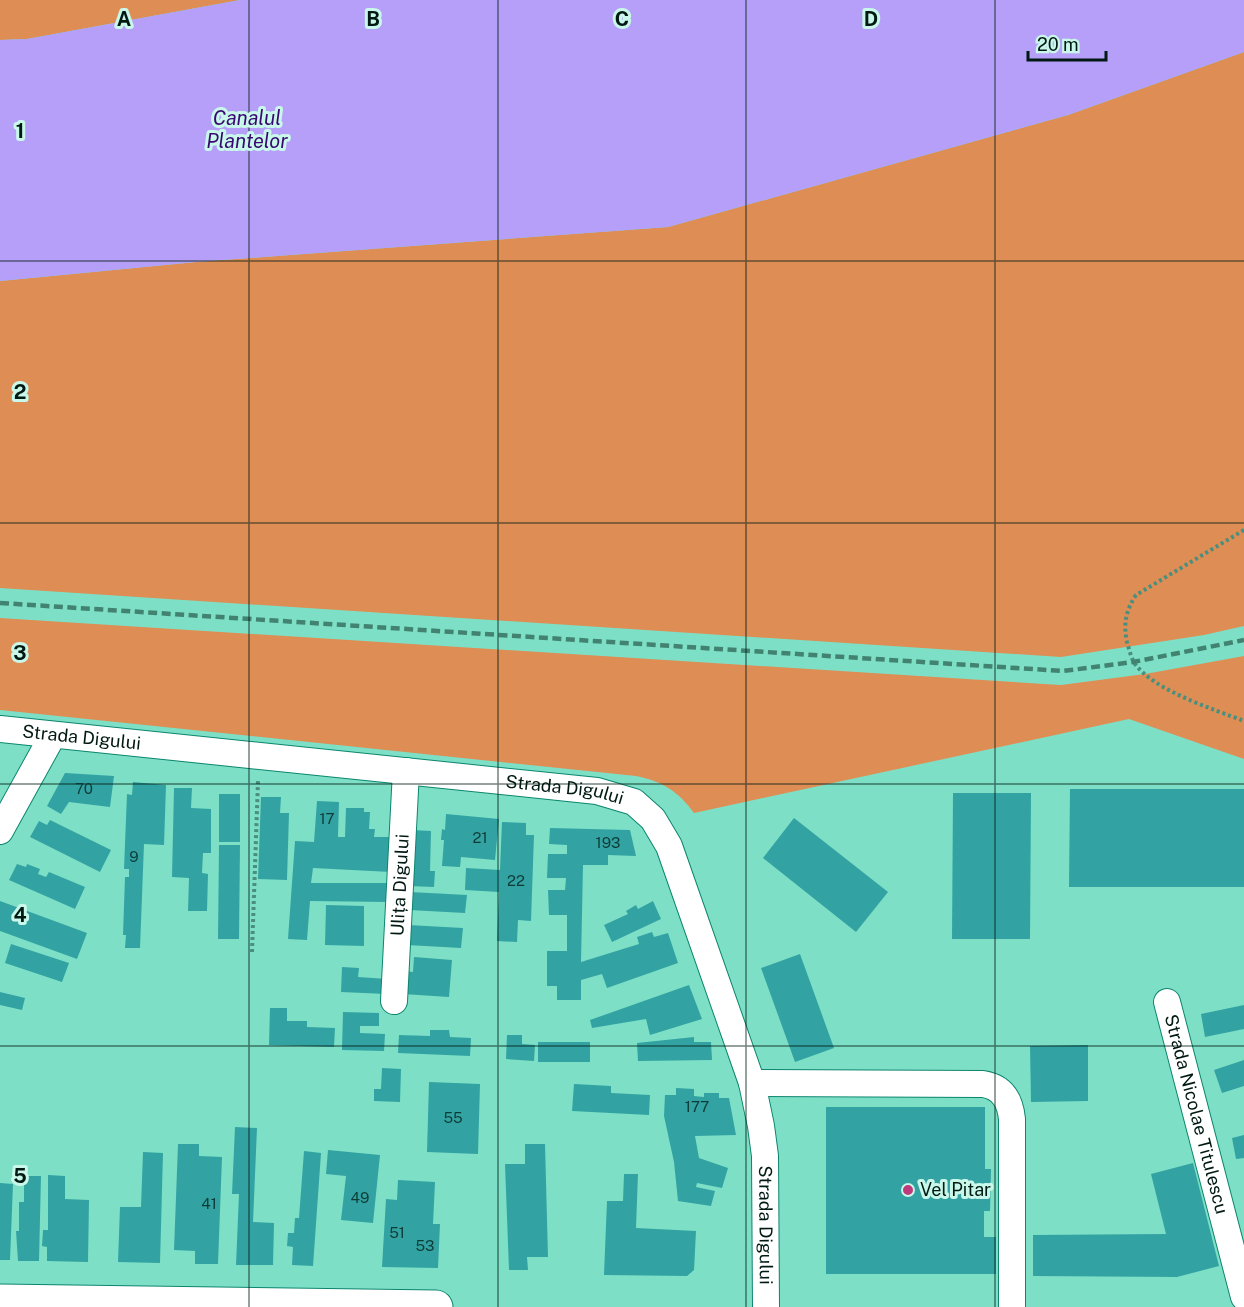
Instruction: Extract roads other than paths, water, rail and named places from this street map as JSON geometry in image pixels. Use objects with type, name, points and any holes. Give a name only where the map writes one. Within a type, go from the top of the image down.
[{"type":"main road","points":[[0,1301],[110,1305],[436,1307]]},
{"type":"street","name":"Strada Digului","points":[[0,729],[597,791],[634,802],[653,819],[669,846],[752,1083],[765,1156],[766,1307]]},
{"type":"street","points":[[0,831],[53,735]]},
{"type":"street","name":"Ulița Digului","points":[[394,1001],[406,771]]},
{"type":"street","name":"Strada Nicolae Titulescu","points":[[1167,1002],[1244,1297]]},
{"type":"street","points":[[752,1083],[983,1084],[999,1089],[1009,1102],[1012,1119],[1012,1307]]},
{"type":"water","name":"Canalul Plantelor","points":[[240,0],[1244,0],[1244,52],[1068,115],[668,227],[196,262],[0,281],[0,40],[27,39]]},
{"type":"railway","points":[[0,603],[1063,671],[1133,662],[1244,640]]},
{"type":"place","name":"Vel Pitar","points":[[908,1190]]}]
